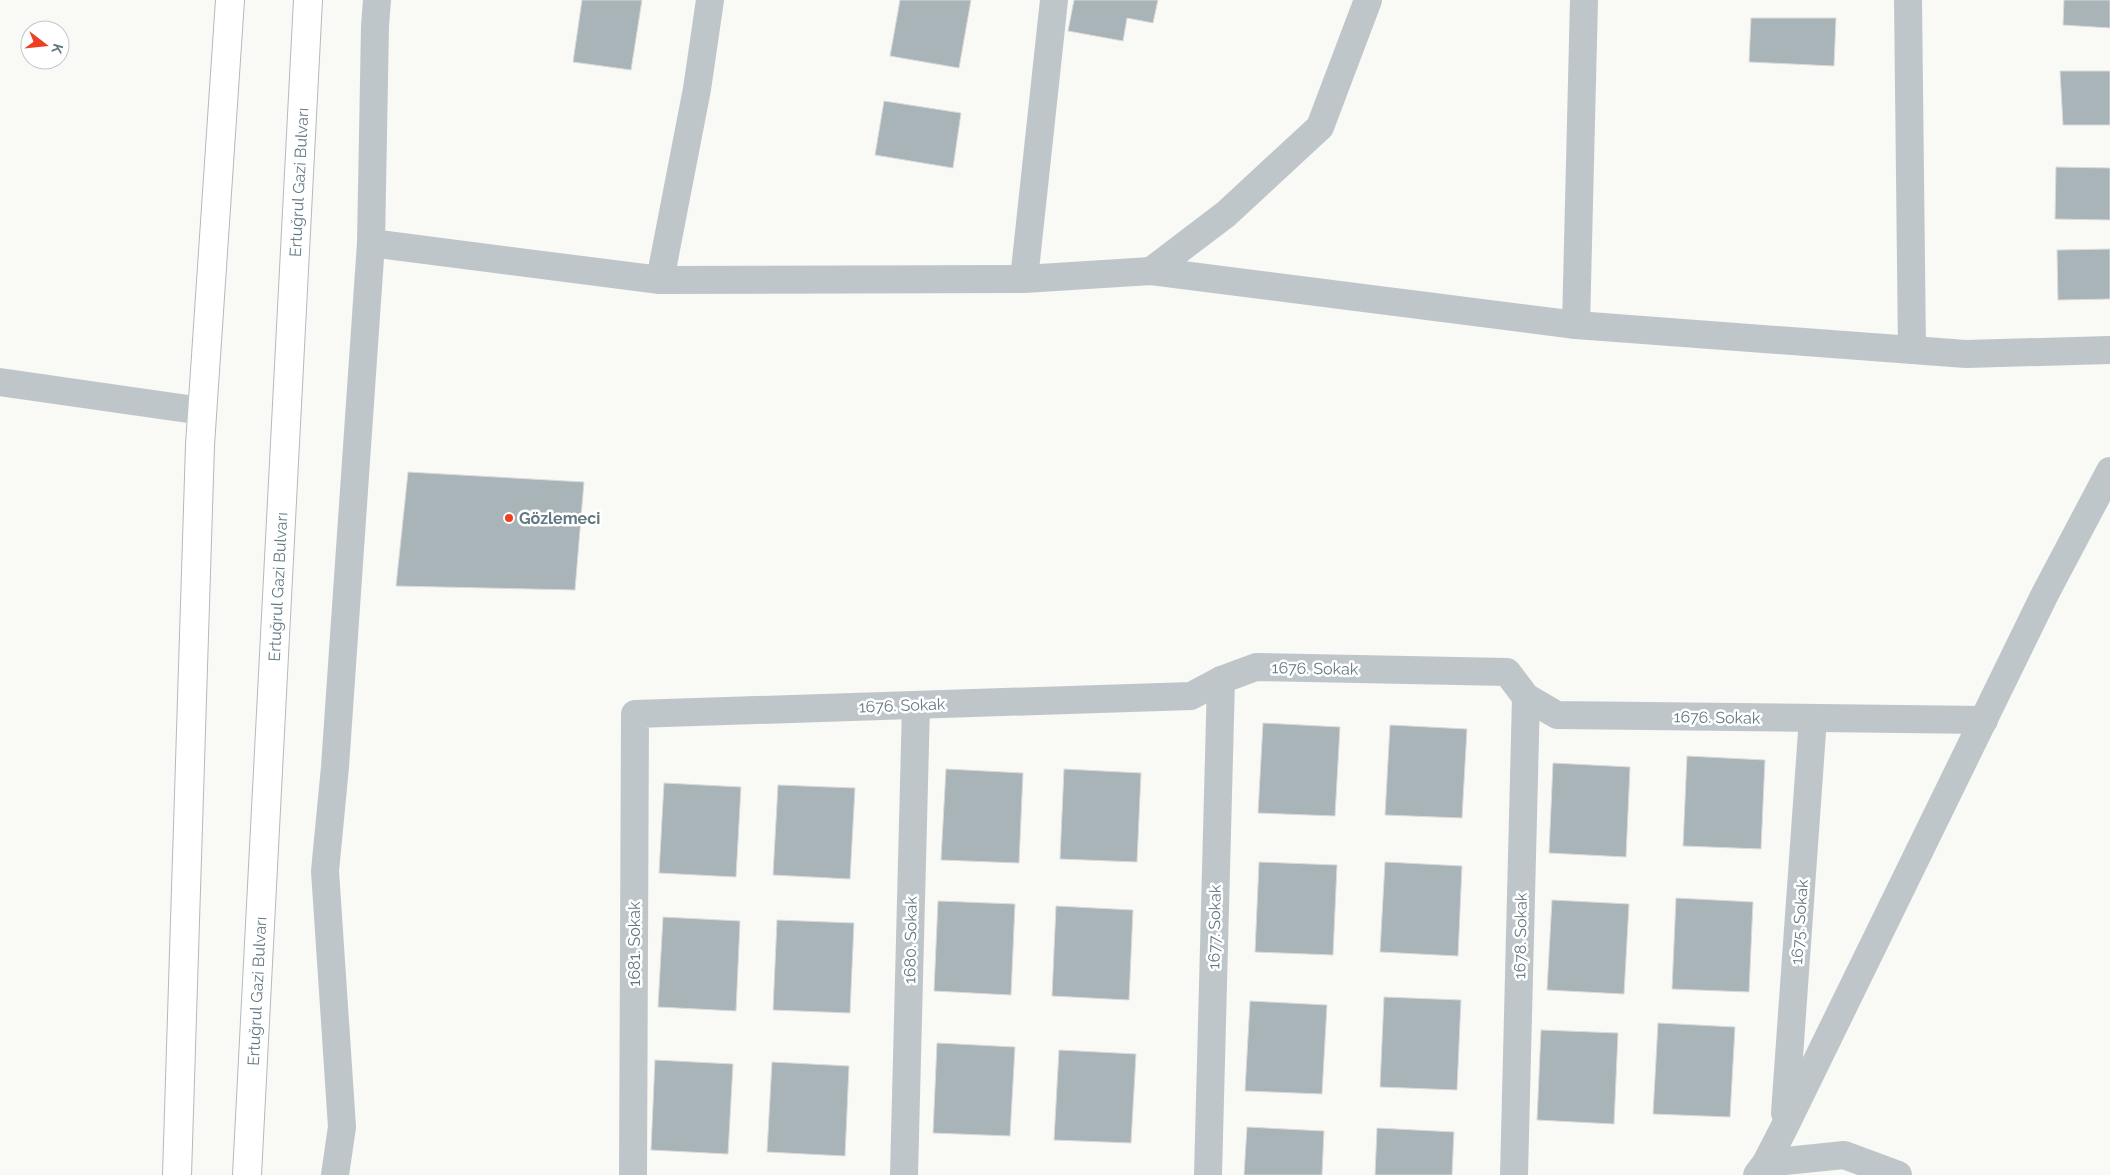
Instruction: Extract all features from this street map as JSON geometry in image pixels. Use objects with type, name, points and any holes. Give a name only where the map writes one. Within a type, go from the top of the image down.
[{"type":"main road","points":[[177,1175],[202,411],[230,0]]},
{"type":"main road","name":"Ertuğrul Gazi Bulvarı","points":[[247,1175],[308,0]]},
{"type":"street","points":[[335,1175],[342,1127],[325,871],[335,767],[371,243],[377,0]]},
{"type":"street","points":[[660,280],[697,89],[710,0]]},
{"type":"street","points":[[1024,279],[1054,0]]},
{"type":"street","points":[[1151,271],[1226,214],[1320,127],[1368,0]]},
{"type":"street","points":[[1576,325],[1584,0]]},
{"type":"street","points":[[1908,0],[1912,350]]},
{"type":"street","points":[[371,243],[660,280],[1024,279],[1151,271],[1576,325],[1966,354],[2110,350]]},
{"type":"street","points":[[0,382],[202,411]]},
{"type":"street","points":[[1761,1169],[1785,1126],[2046,594],[2110,471]]},
{"type":"street","name":"1676. Sokak","points":[[635,714],[1191,696],[1220,680],[1256,667],[1507,672],[1526,698],[1557,715],[1984,720]]},
{"type":"street","name":"1677. Sokak","points":[[1208,1175],[1220,680]]},
{"type":"street","name":"1678. Sokak","points":[[1514,1175],[1526,698]]},
{"type":"street","name":"1680. Sokak","points":[[904,1175],[916,705]]},
{"type":"street","name":"1681. Sokak","points":[[633,1175],[635,714]]},
{"type":"street","name":"1675. Sokak","points":[[1785,1126],[1812,718]]},
{"type":"street","points":[[1761,1169],[1844,1155],[1898,1175]]},
{"type":"building","points":[[582,0],[642,0],[631,70],[573,62]]},
{"type":"building","points":[[900,0],[971,0],[959,68],[890,56]]},
{"type":"building","points":[[1074,0],[1158,0],[1153,23],[1127,18],[1123,41],[1068,31]]},
{"type":"building","points":[[2064,0],[2110,0],[2110,28],[2063,25]]},
{"type":"building","points":[[1751,18],[1836,18],[1834,66],[1749,62]]},
{"type":"building","points":[[2060,71],[2110,71],[2110,125],[2063,125]]},
{"type":"building","points":[[884,101],[961,113],[953,168],[875,155]]},
{"type":"building","points":[[2056,167],[2110,168],[2110,220],[2055,219]]},
{"type":"building","points":[[2110,249],[2110,299],[2058,300],[2057,250]]},
{"type":"building","points":[[408,472],[584,482],[575,590],[396,586]]},
{"type":"building","points":[[1263,723],[1340,727],[1335,816],[1258,813]]},
{"type":"building","points":[[1390,725],[1467,729],[1462,818],[1385,815]]},
{"type":"building","points":[[1687,756],[1765,760],[1761,849],[1683,846]]},
{"type":"building","points":[[1553,763],[1630,767],[1626,857],[1549,853]]},
{"type":"building","points":[[946,769],[1023,773],[1019,863],[941,860]]},
{"type":"building","points":[[1064,769],[1141,773],[1137,862],[1060,859]]},
{"type":"building","points":[[664,783],[741,787],[736,877],[659,873]]},
{"type":"building","points":[[778,785],[855,788],[850,879],[773,875]]},
{"type":"building","points":[[1259,862],[1337,865],[1333,955],[1255,952]]},
{"type":"building","points":[[1385,862],[1462,866],[1458,956],[1380,952]]},
{"type":"building","points":[[1676,898],[1753,902],[1749,992],[1672,989]]},
{"type":"building","points":[[1552,900],[1629,904],[1624,994],[1547,990]]},
{"type":"building","points":[[938,901],[1015,904],[1011,995],[934,991]]},
{"type":"building","points":[[1056,906],[1133,910],[1129,1000],[1052,996]]},
{"type":"building","points":[[663,917],[740,921],[736,1011],[658,1007]]},
{"type":"building","points":[[777,920],[854,923],[850,1013],[773,1010]]},
{"type":"building","points":[[1384,997],[1461,1000],[1457,1090],[1380,1087]]},
{"type":"building","points":[[1250,1001],[1327,1005],[1322,1094],[1245,1091]]},
{"type":"building","points":[[1658,1023],[1735,1027],[1730,1117],[1653,1114]]},
{"type":"building","points":[[1541,1030],[1618,1033],[1614,1124],[1537,1120]]},
{"type":"building","points":[[937,1043],[1015,1047],[1010,1136],[933,1133]]},
{"type":"building","points":[[1059,1050],[1136,1054],[1131,1143],[1054,1140]]},
{"type":"building","points":[[655,1060],[733,1064],[728,1154],[651,1150]]},
{"type":"building","points":[[772,1062],[849,1066],[845,1156],[767,1152]]},
{"type":"building","points":[[1247,1127],[1324,1131],[1322,1175],[1244,1175]]},
{"type":"building","points":[[1377,1128],[1454,1132],[1452,1175],[1375,1175]]},
{"type":"place","name":"Gözlemeci","points":[[509,518]]}]
